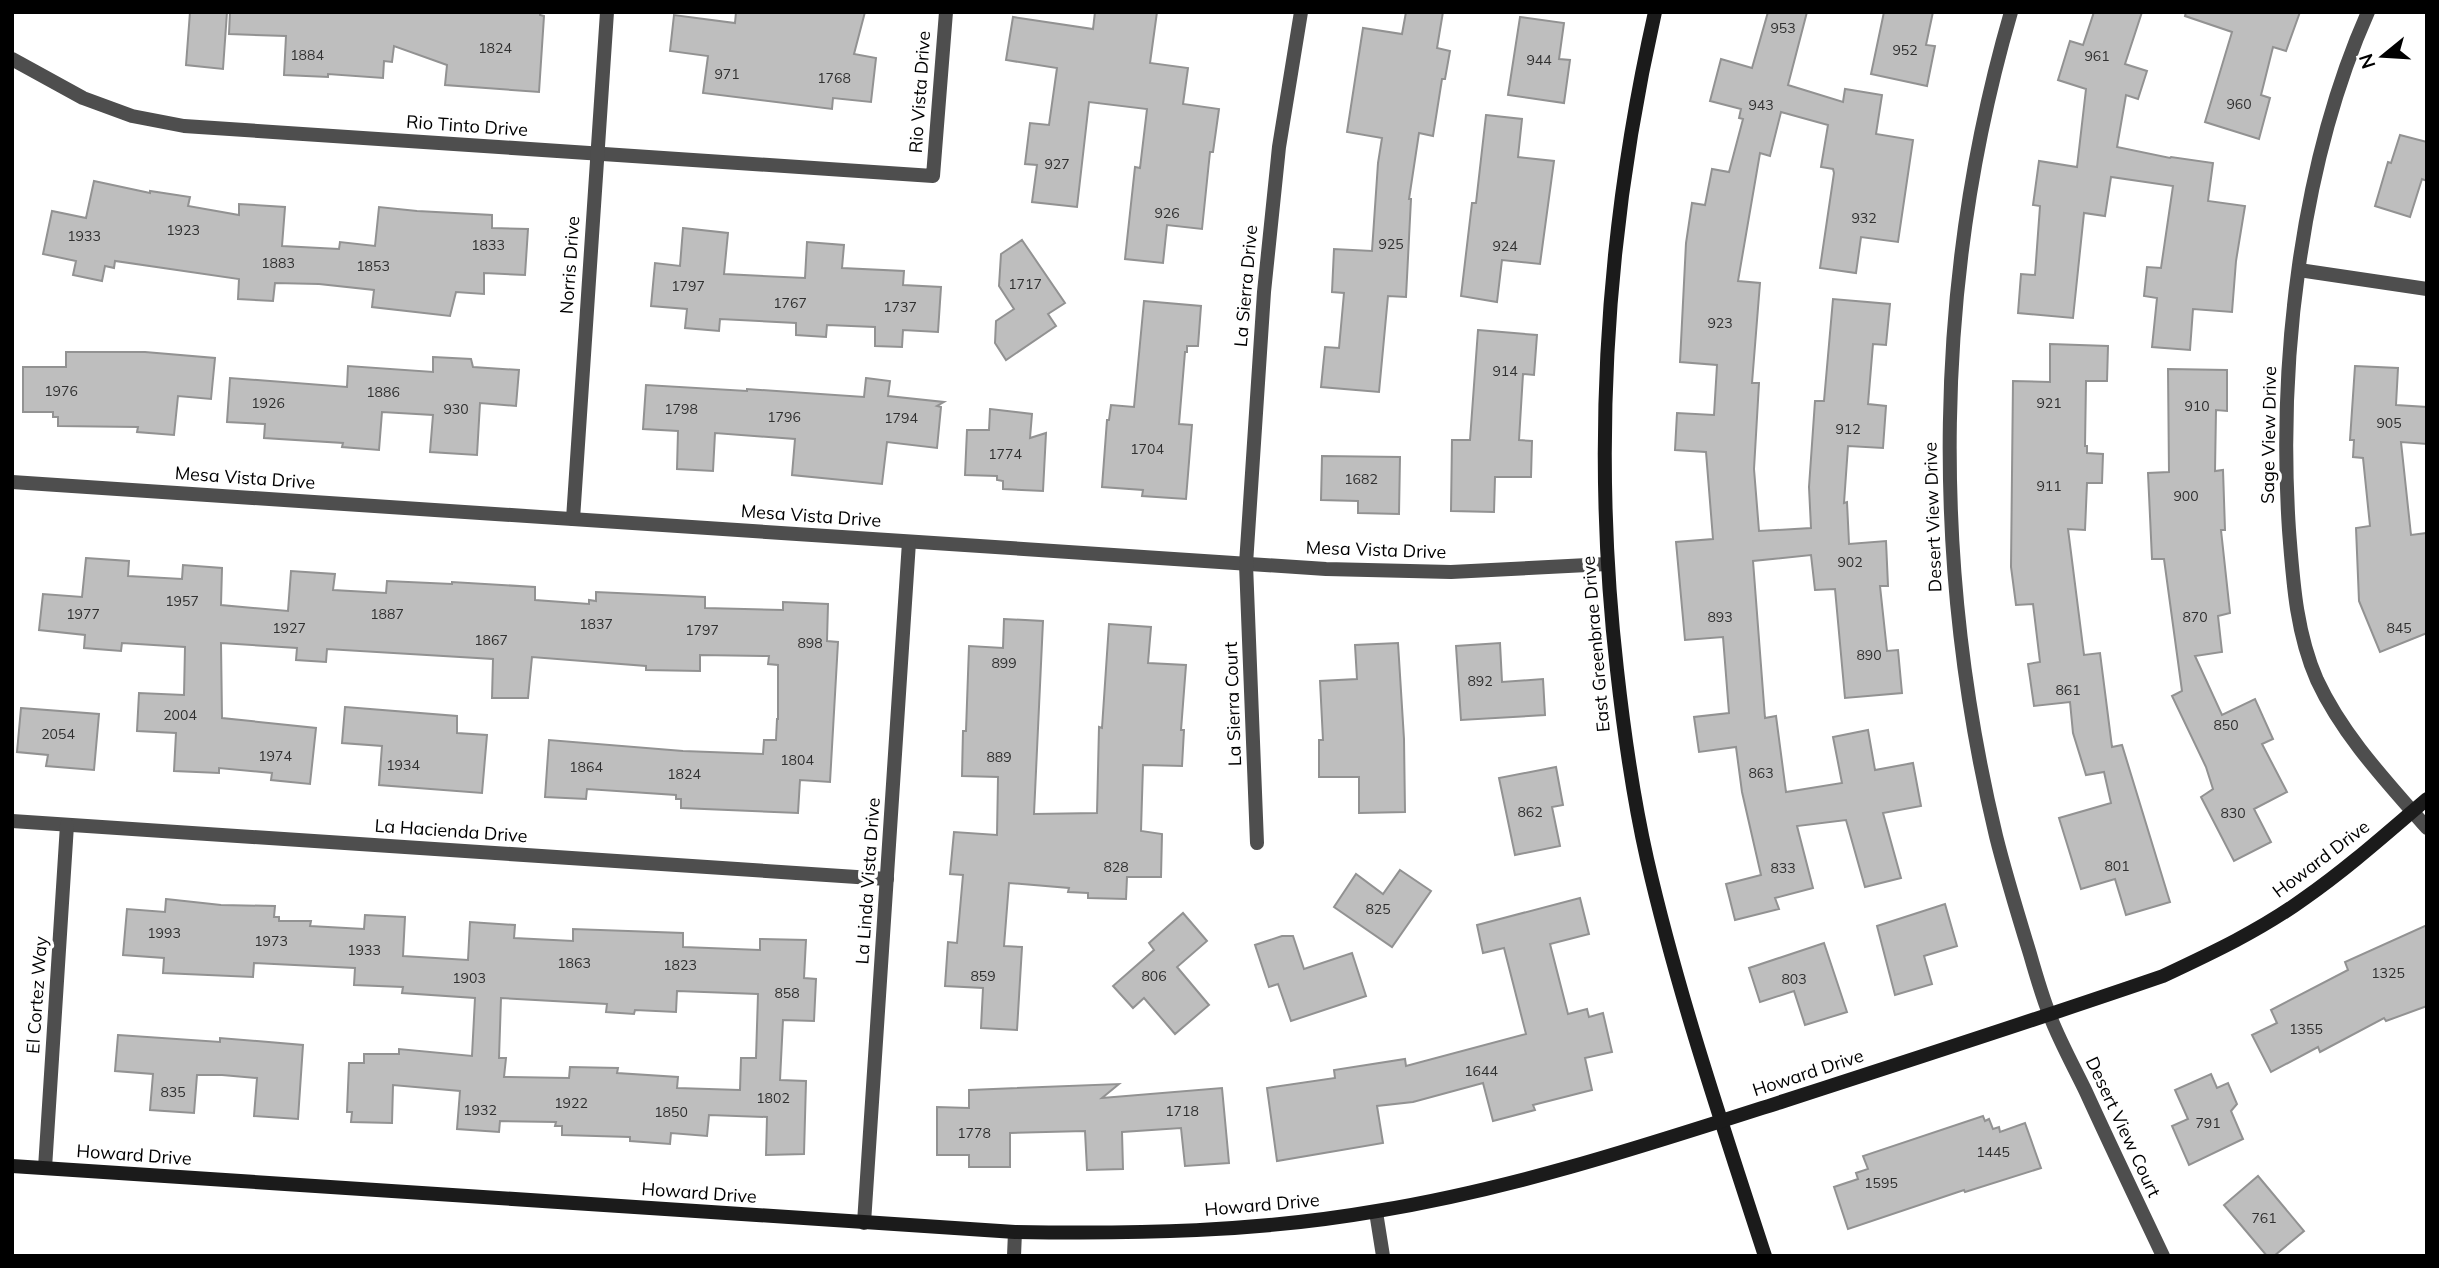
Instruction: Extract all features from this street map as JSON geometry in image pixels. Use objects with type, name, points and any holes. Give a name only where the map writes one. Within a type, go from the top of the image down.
[{"type":"street","name":"Norris Drive","points":[[573,519],[607,12]]},
{"type":"street","name":"Rio Vista Drive","points":[[933,176],[946,12]]},
{"type":"street","name":"La Sierra Drive","points":[[1246,564],[1266,265],[1279,147],[1301,12]]},
{"type":"street","name":"East Greenbrae Drive","points":[[1654,12],[1636,97],[1617,226],[1606,346],[1604,443],[1607,564],[1624,734],[1646,856],[1676,976],[1765,1256]]},
{"type":"street","name":"Desert View Drive","points":[[2011,12],[1974,165],[1958,275],[1950,377],[1950,500],[1953,570],[1964,674],[1981,771],[2007,879],[2049,1015]]},
{"type":"street","name":"Sage View Drive","points":[[2368,12],[2353,46],[2330,121],[2307,220],[2299,270],[2288,371],[2286,481],[2292,581],[2301,631],[2317,679],[2341,724],[2427,828]]},
{"type":"street","name":"Rio Tinto Drive","points":[[12,59],[83,98],[132,116],[184,126],[933,176]]},
{"type":"street","points":[[2299,270],[2427,289]]},
{"type":"street","name":"Mesa Vista Drive","points":[[12,482],[1326,569],[1451,572],[1607,564]]},
{"type":"street","name":"La Linda Vista Drive","points":[[864,1223],[909,542]]},
{"type":"street","name":"La Sierra Court","points":[[1246,564],[1257,843]]},
{"type":"street","name":"Howard Drive","points":[[12,1166],[1015,1232],[1128,1234],[1252,1227],[1376,1212],[1490,1189],[1613,1156],[2163,976],[2236,941],[2304,899],[2427,799]]},
{"type":"street","name":"La Hacienda Drive","points":[[12,821],[887,878]]},
{"type":"street","name":"El Cortez Way","points":[[44,1168],[67,825]]},
{"type":"street","name":"Desert View Court","points":[[2049,1015],[2163,1256]]},
{"type":"street","points":[[1376,1212],[1383,1256]]},
{"type":"street","points":[[1014,1256],[1015,1232]]},
{"type":"building","points":[[190,12],[227,12],[223,69],[186,65]]},
{"type":"building","points":[[230,12],[540,12],[540,15],[544,16],[539,92],[445,85],[447,65],[394,46],[392,62],[384,61],[383,78],[328,74],[328,77],[284,75],[286,36],[229,34]]},
{"type":"building","points":[[736,12],[865,12],[854,54],[876,58],[871,102],[833,98],[832,109],[703,93],[708,56],[670,51],[674,15],[735,23]]},
{"type":"building","points":[[1095,12],[1157,12],[1150,63],[1188,68],[1183,104],[1219,109],[1213,152],[1210,152],[1202,229],[1167,225],[1163,263],[1125,259],[1135,167],[1140,168],[1147,109],[1089,102],[1077,207],[1032,202],[1037,165],[1025,164],[1030,123],[1049,125],[1057,68],[1006,60],[1013,17],[1093,29]]},
{"type":"building","points":[[1406,12],[1443,12],[1437,48],[1450,51],[1445,79],[1442,79],[1433,136],[1419,133],[1409,199],[1406,297],[1388,296],[1379,392],[1321,387],[1325,347],[1339,348],[1344,293],[1332,292],[1334,249],[1372,251],[1382,138],[1347,132],[1363,28],[1402,34]]},
{"type":"building","points":[[1768,12],[1807,12],[1788,85],[1843,102],[1845,89],[1882,95],[1876,134],[1913,140],[1898,242],[1861,237],[1856,273],[1820,268],[1834,173],[1833,169],[1821,167],[1828,125],[1781,112],[1770,156],[1760,153],[1738,281],[1760,283],[1752,383],[1759,383],[1754,469],[1759,531],[1811,528],[1809,487],[1815,401],[1824,401],[1833,299],[1890,304],[1886,345],[1873,344],[1868,404],[1886,406],[1883,448],[1848,446],[1844,503],[1847,502],[1849,544],[1886,541],[1888,586],[1880,586],[1887,651],[1898,650],[1902,693],[1845,698],[1835,589],[1815,590],[1811,555],[1753,561],[1765,718],[1776,716],[1786,792],[1842,783],[1833,737],[1868,730],[1875,770],[1913,763],[1921,806],[1883,813],[1901,878],[1865,887],[1846,820],[1797,826],[1813,888],[1775,898],[1779,909],[1735,920],[1726,884],[1761,875],[1742,792],[1736,747],[1699,752],[1694,717],[1729,713],[1723,637],[1685,640],[1676,542],[1713,539],[1706,452],[1675,450],[1677,413],[1714,415],[1717,365],[1680,362],[1686,243],[1692,203],[1705,205],[1712,169],[1729,172],[1743,119],[1739,118],[1741,109],[1710,101],[1721,59],[1752,68]]},
{"type":"building","points":[[1884,12],[1933,12],[1926,45],[1935,46],[1927,86],[1871,74]]},
{"type":"building","points":[[2094,12],[2142,12],[2125,64],[2147,71],[2138,99],[2126,95],[2117,147],[2170,158],[2213,163],[2208,201],[2245,206],[2236,261],[2232,312],[2193,309],[2190,350],[2152,347],[2157,298],[2144,296],[2147,267],[2161,268],[2173,186],[2111,177],[2105,216],[2084,213],[2073,318],[2018,313],[2021,274],[2035,275],[2040,206],[2033,205],[2039,161],[2077,167],[2086,89],[2058,80],[2070,41],[2083,45]]},
{"type":"building","points":[[2186,12],[2300,12],[2286,51],[2273,47],[2261,95],[2270,98],[2259,139],[2205,122],[2232,32],[2185,16]]},
{"type":"building","points":[[1520,17],[1564,23],[1559,59],[1570,60],[1564,103],[1508,95]]},
{"type":"building","points":[[1486,115],[1522,119],[1518,157],[1554,161],[1540,264],[1502,260],[1497,302],[1461,296],[1472,203],[1476,203]]},
{"type":"building","points":[[2400,135],[2427,142],[2427,181],[2422,179],[2410,217],[2375,206],[2388,162],[2391,163]]},
{"type":"building","points":[[94,181],[150,193],[190,197],[188,206],[239,215],[239,204],[285,207],[282,246],[339,249],[340,242],[375,246],[379,207],[492,215],[492,228],[528,229],[525,275],[484,273],[484,294],[456,292],[450,316],[372,307],[374,290],[319,284],[275,283],[273,301],[238,299],[239,279],[115,261],[114,268],[105,266],[102,281],[73,275],[76,261],[43,254],[52,211],[86,218]]},
{"type":"building","points":[[683,228],[728,233],[724,274],[805,278],[807,242],[844,245],[842,268],[904,271],[903,285],[941,287],[938,332],[903,330],[902,347],[875,346],[875,327],[827,325],[826,337],[796,335],[796,323],[720,319],[719,331],[685,328],[687,309],[651,306],[655,263],[680,266]]},
{"type":"building","points":[[1022,240],[1065,303],[1048,314],[1056,326],[1006,360],[995,343],[996,321],[1014,309],[999,286],[1001,254]]},
{"type":"building","points":[[1144,301],[1201,306],[1198,346],[1187,346],[1185,352],[1179,424],[1192,425],[1186,499],[1142,496],[1143,490],[1102,487],[1107,420],[1111,405],[1134,407]]},
{"type":"building","points":[[1478,330],[1537,335],[1534,375],[1523,374],[1519,440],[1532,441],[1531,477],[1495,477],[1494,512],[1451,511],[1452,440],[1470,440]]},
{"type":"building","points":[[2050,344],[2108,346],[2107,381],[2086,381],[2085,446],[2087,453],[2103,454],[2102,483],[2087,483],[2085,530],[2068,529],[2084,655],[2100,653],[2112,747],[2122,745],[2170,902],[2126,915],[2115,879],[2081,889],[2059,818],[2111,803],[2104,772],[2086,775],[2073,733],[2070,702],[2034,706],[2028,664],[2040,662],[2033,604],[2016,605],[2011,567],[2013,381],[2050,382]]},
{"type":"building","points":[[66,352],[145,352],[215,358],[211,399],[178,396],[174,435],[137,432],[138,427],[58,426],[58,417],[53,417],[53,412],[23,412],[23,367],[66,367]]},
{"type":"building","points":[[433,357],[471,359],[473,367],[519,370],[516,406],[480,403],[477,455],[430,452],[433,415],[382,412],[379,450],[342,447],[343,443],[264,438],[265,424],[227,422],[230,378],[347,387],[348,366],[433,372]]},
{"type":"building","points":[[2355,366],[2398,368],[2396,405],[2427,407],[2427,444],[2401,442],[2411,535],[2427,533],[2427,633],[2380,652],[2359,601],[2356,528],[2370,526],[2363,458],[2353,457],[2354,440],[2350,440]]},
{"type":"building","points":[[2168,369],[2227,370],[2227,411],[2216,410],[2215,471],[2223,470],[2225,530],[2221,530],[2230,613],[2218,616],[2222,652],[2195,656],[2222,715],[2255,699],[2273,739],[2262,744],[2287,792],[2254,809],[2271,842],[2234,861],[2201,797],[2213,789],[2206,767],[2172,696],[2182,691],[2164,559],[2152,559],[2148,473],[2169,472]]},
{"type":"building","points":[[866,378],[890,381],[888,396],[944,402],[937,406],[941,407],[937,448],[887,442],[882,484],[792,475],[795,439],[715,433],[713,471],[677,469],[678,431],[643,429],[646,385],[864,397]]},
{"type":"building","points":[[990,409],[1032,414],[1030,438],[1046,433],[1043,491],[1003,489],[1003,481],[997,480],[997,476],[965,475],[967,430],[989,430]]},
{"type":"building","points":[[1322,456],[1400,457],[1399,514],[1358,513],[1358,501],[1321,500]]},
{"type":"building","points":[[86,558],[129,561],[128,576],[182,579],[183,565],[222,568],[221,605],[288,611],[291,571],[335,574],[333,590],[386,593],[387,581],[452,582],[535,587],[535,600],[589,604],[589,600],[596,601],[596,592],[705,597],[705,608],[783,610],[783,602],[828,604],[827,641],[838,642],[830,782],[800,780],[798,813],[681,808],[681,799],[676,799],[676,795],[587,789],[586,799],[545,797],[549,740],[683,751],[763,754],[764,740],[776,740],[778,719],[778,665],[768,664],[769,656],[700,655],[700,671],[646,670],[646,666],[532,657],[528,698],[492,698],[493,659],[327,649],[326,662],[296,660],[297,648],[221,643],[222,718],[316,728],[310,784],[271,780],[272,773],[219,768],[219,773],[174,771],[176,733],[137,731],[139,693],[184,695],[185,647],[122,643],[121,651],[84,648],[85,635],[39,630],[43,594],[82,597]]},
{"type":"building","points":[[1004,619],[1043,621],[1034,814],[1097,813],[1099,727],[1102,728],[1109,624],[1151,627],[1148,663],[1186,665],[1181,730],[1184,730],[1182,766],[1143,765],[1141,831],[1162,834],[1161,877],[1127,877],[1126,899],[1088,898],[1088,893],[1068,892],[1069,888],[1009,883],[1004,946],[1022,947],[1017,1030],[981,1028],[983,988],[945,986],[948,942],[957,943],[963,875],[950,874],[954,832],[997,835],[998,777],[962,776],[969,646],[1003,648]]},
{"type":"building","points":[[1398,643],[1405,812],[1359,813],[1359,777],[1319,777],[1319,740],[1323,740],[1320,681],[1357,679],[1355,645]]},
{"type":"building","points":[[1500,643],[1502,682],[1543,679],[1545,715],[1461,720],[1456,646]]},
{"type":"building","points":[[345,707],[457,716],[457,733],[487,735],[482,793],[379,785],[382,746],[342,743]]},
{"type":"building","points":[[21,708],[99,714],[94,770],[46,766],[48,755],[17,752]]},
{"type":"building","points":[[1556,767],[1563,805],[1552,807],[1560,846],[1515,855],[1499,778]]},
{"type":"building","points":[[1400,870],[1431,891],[1392,947],[1334,907],[1356,874],[1383,894]]},
{"type":"building","points":[[1580,898],[1589,934],[1550,944],[1568,1014],[1587,1009],[1589,1017],[1603,1013],[1612,1052],[1585,1058],[1592,1090],[1533,1105],[1535,1110],[1493,1121],[1483,1083],[1413,1102],[1377,1106],[1383,1143],[1277,1161],[1267,1088],[1335,1078],[1334,1070],[1405,1059],[1406,1066],[1526,1034],[1504,948],[1483,953],[1477,925]]},
{"type":"building","points":[[166,899],[221,905],[275,906],[274,917],[279,917],[279,921],[311,921],[310,926],[364,929],[365,915],[405,917],[403,956],[468,960],[470,922],[515,925],[514,938],[573,941],[573,929],[683,933],[683,947],[760,950],[760,939],[806,940],[804,978],[816,979],[814,1021],[783,1020],[780,1080],[806,1081],[804,1154],[766,1155],[767,1117],[709,1115],[707,1136],[671,1133],[670,1144],[630,1141],[630,1137],[562,1135],[562,1126],[555,1126],[556,1122],[500,1121],[499,1132],[457,1129],[460,1091],[393,1085],[392,1123],[351,1122],[352,1112],[347,1112],[349,1063],[364,1063],[364,1054],[399,1054],[399,1049],[472,1056],[475,998],[402,993],[403,987],[354,985],[355,968],[254,963],[253,977],[163,973],[164,958],[123,955],[127,909],[165,912]],"holes":[[[677,991],[758,994],[756,1058],[741,1058],[740,1090],[677,1088],[678,1077],[617,1073],[618,1068],[570,1067],[569,1078],[504,1077],[506,1058],[499,1058],[501,998],[607,1004],[606,1012],[634,1014],[635,1010],[676,1012]]]},
{"type":"building","points":[[1945,904],[1957,946],[1924,956],[1932,984],[1895,995],[1877,926]]},
{"type":"building","points":[[1183,913],[1207,941],[1177,967],[1209,1005],[1175,1034],[1144,998],[1133,1008],[1113,986],[1154,950],[1149,943]]},
{"type":"building","points":[[2427,925],[2427,1006],[2386,1021],[2384,1018],[2320,1052],[2318,1047],[2271,1072],[2252,1035],[2277,1023],[2271,1010],[2348,970],[2345,962]]},
{"type":"building","points":[[1282,936],[1293,936],[1304,969],[1352,953],[1366,996],[1291,1021],[1278,984],[1269,987],[1255,945]]},
{"type":"building","points":[[1824,943],[1847,1012],[1805,1025],[1794,991],[1760,1002],[1749,968]]},
{"type":"building","points":[[118,1035],[220,1042],[220,1038],[303,1045],[298,1119],[254,1116],[257,1078],[222,1075],[197,1075],[194,1113],[150,1110],[153,1074],[115,1071]]},
{"type":"building","points":[[2211,1074],[2217,1088],[2228,1083],[2237,1104],[2231,1111],[2243,1139],[2189,1165],[2172,1126],[2188,1119],[2175,1090]]},
{"type":"building","points":[[1119,1084],[1102,1098],[1222,1088],[1229,1163],[1185,1166],[1181,1128],[1122,1132],[1123,1169],[1087,1170],[1085,1131],[1010,1133],[1010,1167],[969,1167],[969,1155],[937,1155],[937,1107],[969,1108],[969,1090]]},
{"type":"building","points":[[1983,1116],[1985,1121],[1989,1119],[1993,1129],[1999,1127],[2000,1132],[2025,1123],[2041,1168],[1965,1192],[1964,1190],[1848,1229],[1834,1187],[1858,1179],[1856,1173],[1868,1169],[1863,1156]]},
{"type":"building","points":[[2258,1176],[2304,1231],[2274,1256],[2267,1256],[2224,1205]]}]
